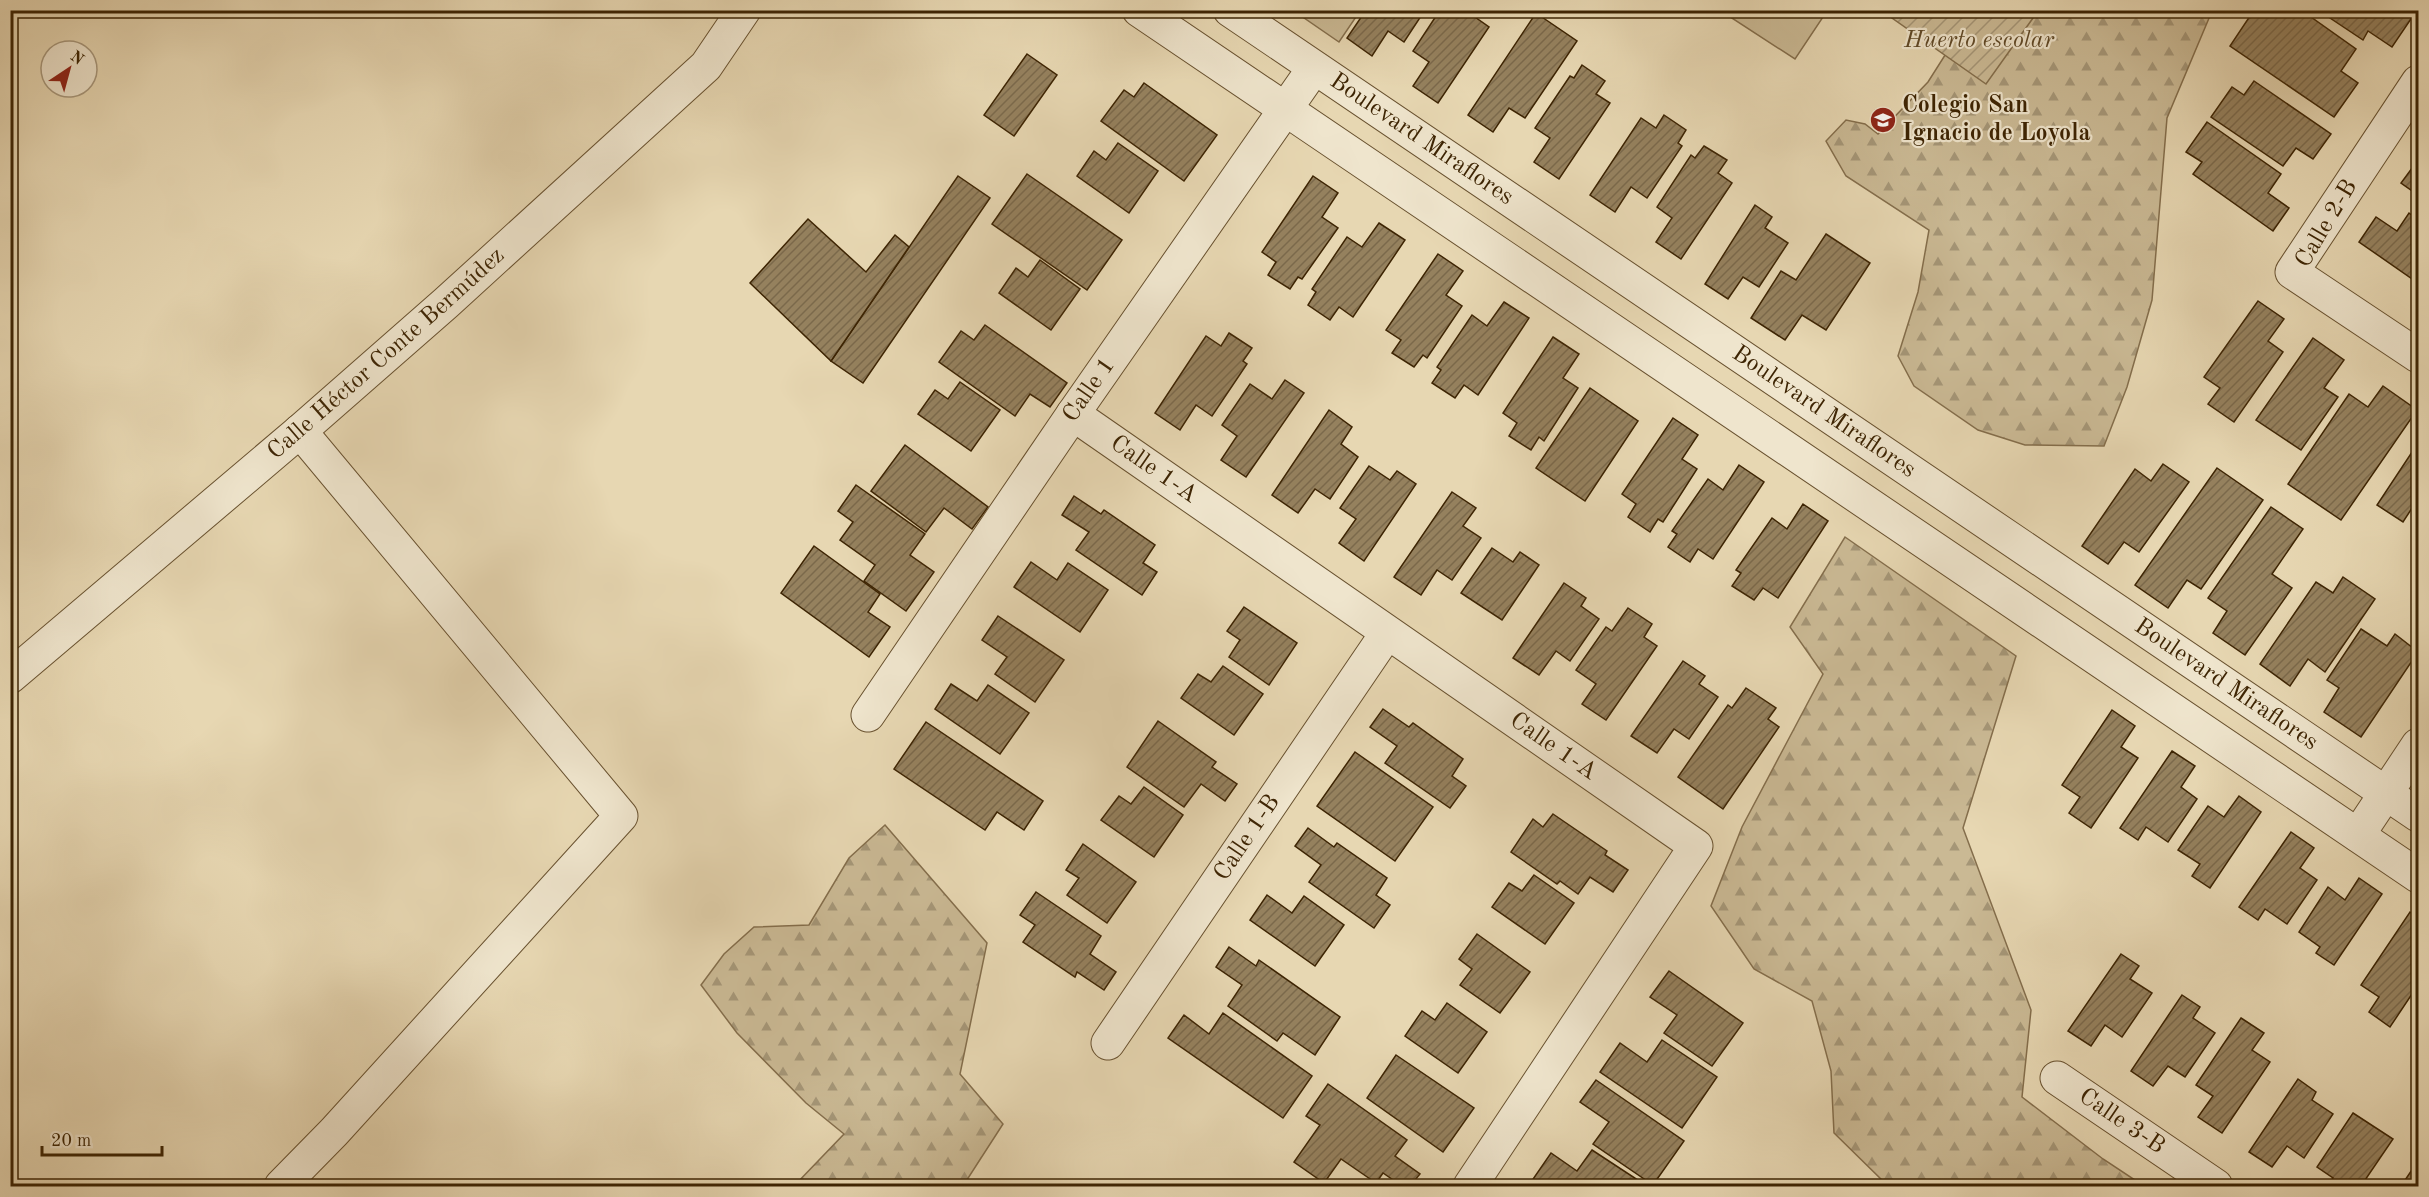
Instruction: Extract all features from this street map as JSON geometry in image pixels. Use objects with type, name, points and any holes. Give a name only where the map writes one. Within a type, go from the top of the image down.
[{"type":"street","name":"Calle Héctor Conte Bermúdez","points":[[10,677],[300,431],[446,303],[705,66],[744,10]]},
{"type":"street","points":[[1139,10],[2418,876]]},
{"type":"street","name":"Boulevard Miraflores","points":[[1230,10],[2418,815]]},
{"type":"street","name":"Calle 1","points":[[868,715],[1073,414],[1314,68]]},
{"type":"street","name":"Calle 2-B","points":[[2418,82],[2292,272],[2418,356]]},
{"type":"street","name":"Calle 1-A","points":[[1073,414],[1696,846],[1470,1186]]},
{"type":"street","points":[[281,1186],[334,1132],[621,816],[300,431]]},
{"type":"street","name":"Calle 1-B","points":[[1108,1043],[1387,633]]},
{"type":"street","points":[[2358,835],[2418,745]]},
{"type":"street","name":"Calle 3-B","points":[[2057,1078],[2216,1186]]},
{"type":"green space","name":"Huerto escolar","points":[[1897,10],[2038,11],[1986,84],[1892,18]]},
{"type":"green space","points":[[1294,11],[1360,11],[1339,42]]},
{"type":"green space","points":[[1721,11],[1827,11],[1795,59]]},
{"type":"green space","points":[[1973,11],[2212,11],[2167,118],[2152,300],[2127,387],[2104,446],[2025,445],[1978,430],[1914,386],[1898,356],[1918,292],[1929,230],[1846,176],[1826,141],[1846,120],[1865,124],[1878,134],[1928,82]]},
{"type":"green space","points":[[1845,537],[2016,656],[1963,828],[2031,1010],[2022,1097],[2103,1159],[2144,1186],[1905,1186],[1882,1180],[1834,1133],[1831,1071],[1812,1001],[1754,969],[1711,906],[1742,827],[1823,674],[1790,627]]},
{"type":"green space","points":[[885,825],[987,943],[960,1074],[1003,1124],[963,1186],[794,1186],[844,1134],[806,1103],[737,1033],[701,985],[724,954],[754,927],[809,925],[849,858]]},
{"type":"building","points":[[1366,10],[1425,10],[1404,42],[1388,31],[1372,56],[1347,38]]},
{"type":"building","points":[[1440,10],[1479,10],[1475,17],[1489,27],[1438,103],[1413,86],[1429,62],[1413,51]]},
{"type":"building","points":[[2254,10],[2301,10],[2356,49],[2341,71],[2358,83],[2334,117],[2230,46]]},
{"type":"building","points":[[2318,10],[2411,10],[2415,13],[2392,47],[2368,31],[2363,40]]},
{"type":"building","points":[[1536,13],[1577,41],[1525,118],[1509,108],[1493,132],[1468,115]]},
{"type":"building","points":[[1027,54],[1057,75],[1014,136],[984,115]]},
{"type":"building","points":[[1582,65],[1605,81],[1596,94],[1610,103],[1559,179],[1534,162],[1550,138],[1535,128],[1570,76],[1574,78]]},
{"type":"building","points":[[2254,81],[2331,134],[2313,159],[2296,148],[2283,166],[2211,117],[2232,87],[2244,95]]},
{"type":"building","points":[[1144,83],[1217,135],[1184,181],[1101,121],[1124,90],[1134,97]]},
{"type":"building","points":[[1664,115],[1686,130],[1678,143],[1682,146],[1647,198],[1631,187],[1615,212],[1590,195],[1641,118],[1656,128]]},
{"type":"building","points":[[2207,122],[2281,174],[2268,193],[2289,208],[2273,231],[2193,174],[2202,162],[2186,152]]},
{"type":"building","points":[[1118,143],[1158,171],[1129,213],[1077,176],[1094,151],[1106,160]]},
{"type":"building","points":[[1704,146],[1727,160],[1718,173],[1732,183],[1681,259],[1656,242],[1672,218],[1657,207],[1691,155],[1695,158]]},
{"type":"building","points":[[2418,160],[2418,195],[2401,183]]},
{"type":"building","points":[[1027,174],[1122,240],[1087,290],[992,224]]},
{"type":"building","points":[[958,176],[990,198],[863,383],[831,361]]},
{"type":"building","points":[[1313,176],[1338,193],[1322,217],[1338,228],[1302,279],[1298,277],[1290,289],[1268,275],[1276,262],[1262,252]]},
{"type":"building","points":[[1755,205],[1772,217],[1765,228],[1788,243],[1759,287],[1743,277],[1728,299],[1705,284]]},
{"type":"building","points":[[2409,213],[2418,220],[2418,283],[2359,242],[2376,217],[2397,231]]},
{"type":"building","points":[[808,219],[866,272],[895,235],[909,247],[831,361],[750,283]]},
{"type":"building","points":[[1379,223],[1405,240],[1353,317],[1339,307],[1330,320],[1308,305],[1316,292],[1312,289],[1347,237],[1362,247]]},
{"type":"building","points":[[1826,234],[1870,263],[1826,330],[1802,315],[1785,340],[1751,318],[1781,271],[1796,280]]},
{"type":"building","points":[[1438,254],[1463,271],[1446,295],[1462,306],[1427,358],[1423,355],[1414,367],[1392,353],[1401,340],[1386,330]]},
{"type":"building","points":[[1040,260],[1080,289],[1051,330],[999,293],[1016,268],[1028,277]]},
{"type":"building","points":[[2258,301],[2284,319],[2268,341],[2283,352],[2234,422],[2208,404],[2220,388],[2204,377]]},
{"type":"building","points":[[1504,302],[1529,318],[1478,395],[1464,385],[1455,398],[1432,383],[1441,370],[1437,367],[1472,315],[1487,326]]},
{"type":"building","points":[[985,325],[1067,383],[1050,407],[1030,394],[1015,416],[939,362],[961,331],[974,340]]},
{"type":"building","points":[[1229,333],[1252,348],[1243,361],[1247,364],[1212,416],[1196,405],[1180,430],[1155,413],[1206,336],[1221,346]]},
{"type":"building","points":[[1553,337],[1579,354],[1563,378],[1578,388],[1544,441],[1539,437],[1531,450],[1509,436],[1517,423],[1503,413]]},
{"type":"building","points":[[2313,338],[2344,360],[2324,388],[2338,397],[2301,450],[2256,420]]},
{"type":"building","points":[[1285,380],[1304,393],[1246,477],[1221,460],[1237,436],[1222,425],[1250,384],[1272,399]]},
{"type":"building","points":[[960,382],[1000,410],[971,451],[918,414],[935,390],[948,399]]},
{"type":"building","points":[[2383,386],[2417,410],[2341,520],[2288,484],[2349,394],[2368,407]]},
{"type":"building","points":[[1590,388],[1638,421],[1585,501],[1536,468]]},
{"type":"building","points":[[1329,410],[1352,427],[1341,444],[1358,457],[1330,499],[1315,489],[1298,513],[1272,495]]},
{"type":"building","points":[[1673,418],[1698,435],[1682,459],[1697,469],[1663,522],[1658,519],[1650,532],[1628,517],[1636,504],[1622,494]]},
{"type":"building","points":[[2418,443],[2418,508],[2414,505],[2403,522],[2377,505]]},
{"type":"building","points":[[905,445],[988,507],[972,529],[944,508],[926,532],[871,491]]},
{"type":"building","points":[[2163,464],[2189,482],[2139,552],[2124,542],[2108,564],[2082,546],[2135,469],[2151,481]]},
{"type":"building","points":[[1739,465],[1764,482],[1713,559],[1698,549],[1690,562],[1668,547],[1677,534],[1672,531],[1708,479],[1723,490]]},
{"type":"building","points":[[1369,466],[1390,480],[1397,471],[1416,484],[1364,561],[1339,543],[1356,519],[1340,508]]},
{"type":"building","points":[[2217,468],[2263,500],[2201,589],[2187,580],[2168,608],[2135,585]]},
{"type":"building","points":[[856,485],[925,534],[910,555],[934,572],[906,611],[864,581],[875,565],[840,540],[853,522],[838,511]]},
{"type":"building","points":[[1452,492],[1476,508],[1463,526],[1481,538],[1452,580],[1437,570],[1421,595],[1394,577]]},
{"type":"building","points":[[1074,496],[1101,514],[1104,510],[1155,545],[1143,563],[1157,572],[1142,595],[1076,550],[1089,532],[1062,515]]},
{"type":"building","points":[[1803,504],[1828,521],[1778,598],[1763,588],[1754,600],[1732,586],[1741,573],[1736,570],[1772,518],[1787,529]]},
{"type":"building","points":[[2271,507],[2303,529],[2272,574],[2292,588],[2245,655],[2213,633],[2227,611],[2208,598]]},
{"type":"building","points":[[814,546],[880,594],[868,612],[890,627],[869,657],[781,593]]},
{"type":"building","points":[[1492,548],[1513,562],[1520,552],[1539,565],[1502,620],[1461,593]]},
{"type":"building","points":[[1031,562],[1057,580],[1068,563],[1108,590],[1080,632],[1014,587]]},
{"type":"building","points":[[2343,577],[2375,599],[2325,672],[2308,659],[2290,686],[2260,664],[2316,582],[2333,593]]},
{"type":"building","points":[[1564,583],[1586,598],[1581,606],[1599,619],[1570,661],[1556,651],[1539,675],[1513,658]]},
{"type":"building","points":[[1244,607],[1297,643],[1269,685],[1229,657],[1240,640],[1227,631]]},
{"type":"building","points":[[1628,608],[1652,624],[1644,637],[1657,646],[1606,720],[1582,704],[1596,684],[1576,670],[1606,627],[1612,631]]},
{"type":"building","points":[[998,616],[1064,660],[1035,702],[995,674],[1007,657],[982,640]]},
{"type":"building","points":[[2361,629],[2387,646],[2395,634],[2418,652],[2361,737],[2324,712],[2339,688],[2327,680]]},
{"type":"building","points":[[1683,661],[1705,676],[1699,684],[1718,697],[1689,739],[1674,729],[1657,753],[1631,736]]},
{"type":"building","points":[[1223,666],[1263,694],[1234,735],[1181,698],[1198,674],[1211,682]]},
{"type":"building","points":[[951,684],[977,701],[988,685],[1029,713],[1000,754],[935,709]]},
{"type":"building","points":[[1746,688],[1776,708],[1768,719],[1779,727],[1723,809],[1678,777],[1728,705],[1732,708]]},
{"type":"building","points":[[1383,709],[1409,727],[1413,723],[1463,759],[1452,776],[1466,786],[1450,808],[1385,763],[1397,746],[1370,727]]},
{"type":"building","points":[[2112,710],[2135,726],[2121,747],[2138,758],[2091,828],[2069,813],[2080,797],[2062,785]]},
{"type":"building","points":[[1158,721],[1216,762],[1212,767],[1237,784],[1225,801],[1201,784],[1184,807],[1127,767]]},
{"type":"building","points":[[926,722],[1043,801],[1024,830],[997,812],[985,830],[894,769]]},
{"type":"building","points":[[2172,751],[2195,766],[2181,787],[2197,799],[2168,842],[2146,827],[2138,840],[2120,828]]},
{"type":"building","points":[[1355,752],[1433,807],[1395,861],[1317,806]]},
{"type":"building","points":[[1144,787],[1183,815],[1154,857],[1101,820],[1119,796],[1131,804]]},
{"type":"building","points":[[2239,796],[2261,812],[2210,888],[2192,876],[2200,864],[2178,850],[2208,806],[2224,817]]},
{"type":"building","points":[[1553,814],[1607,851],[1605,855],[1628,870],[1613,892],[1590,877],[1578,894],[1560,881],[1557,884],[1511,852],[1533,819],[1543,827]]},
{"type":"building","points":[[1308,828],[1334,847],[1337,843],[1387,878],[1376,895],[1390,905],[1374,928],[1309,882],[1321,865],[1295,846]]},
{"type":"building","points":[[2291,832],[2314,848],[2300,868],[2317,880],[2287,924],[2265,909],[2258,920],[2239,907]]},
{"type":"building","points":[[1083,844],[1136,882],[1107,923],[1067,895],[1079,878],[1066,870]]},
{"type":"building","points":[[1534,875],[1574,903],[1545,944],[1492,907],[1509,883],[1522,891]]},
{"type":"building","points":[[2359,878],[2382,894],[2334,965],[2316,953],[2320,947],[2299,932],[2328,887],[2345,900]]},
{"type":"building","points":[[1036,892],[1101,936],[1090,954],[1116,972],[1104,990],[1077,972],[1075,977],[1023,942],[1035,925],[1020,915]]},
{"type":"building","points":[[1267,895],[1292,913],[1304,896],[1344,925],[1315,966],[1250,920]]},
{"type":"building","points":[[2410,912],[2418,918],[2418,985],[2390,1027],[2369,1012],[2379,997],[2361,985]]},
{"type":"building","points":[[1477,934],[1530,972],[1500,1013],[1460,985],[1472,969],[1459,959]]},
{"type":"building","points":[[1229,947],[1256,966],[1259,960],[1340,1017],[1315,1055],[1283,1033],[1277,1041],[1228,1006],[1242,985],[1216,967]]},
{"type":"building","points":[[2121,954],[2139,966],[2130,979],[2152,993],[2122,1037],[2105,1025],[2091,1046],[2068,1031]]},
{"type":"building","points":[[1669,971],[1743,1023],[1712,1066],[1664,1033],[1677,1015],[1650,997]]},
{"type":"building","points":[[2182,995],[2200,1007],[2193,1018],[2215,1033],[2185,1077],[2168,1066],[2153,1086],[2131,1071]]},
{"type":"building","points":[[1447,1003],[1487,1032],[1458,1073],[1405,1036],[1422,1011],[1435,1020]]},
{"type":"building","points":[[1223,1013],[1312,1076],[1283,1118],[1168,1038],[1184,1015],[1209,1034]]},
{"type":"building","points":[[2241,1018],[2264,1033],[2252,1050],[2270,1062],[2222,1133],[2198,1117],[2213,1096],[2196,1085]]},
{"type":"building","points":[[1662,1040],[1717,1077],[1682,1128],[1600,1072],[1620,1043],[1647,1062]]},
{"type":"building","points":[[1396,1055],[1474,1108],[1443,1152],[1367,1098]]},
{"type":"building","points":[[2298,1079],[2316,1092],[2312,1100],[2333,1114],[2304,1158],[2287,1146],[2272,1167],[2249,1152]]},
{"type":"building","points":[[1596,1080],[1684,1141],[1653,1185],[1593,1144],[1609,1122],[1580,1102]]},
{"type":"building","points":[[1328,1084],[1407,1140],[1395,1156],[1420,1174],[1410,1186],[1402,1186],[1383,1173],[1376,1183],[1341,1159],[1324,1183],[1294,1162],[1320,1125],[1306,1116]]},
{"type":"building","points":[[2353,1113],[2393,1139],[2361,1186],[2327,1186],[2333,1178],[2317,1167]]},
{"type":"building","points":[[1592,1150],[1647,1186],[1537,1186],[1531,1182],[1551,1153],[1577,1171]]},
{"type":"building","points":[[2418,1161],[2418,1186],[2401,1186]]},
{"type":"place","name":"Colegio San Ignacio de Loyola","points":[[1883,120]]}]
